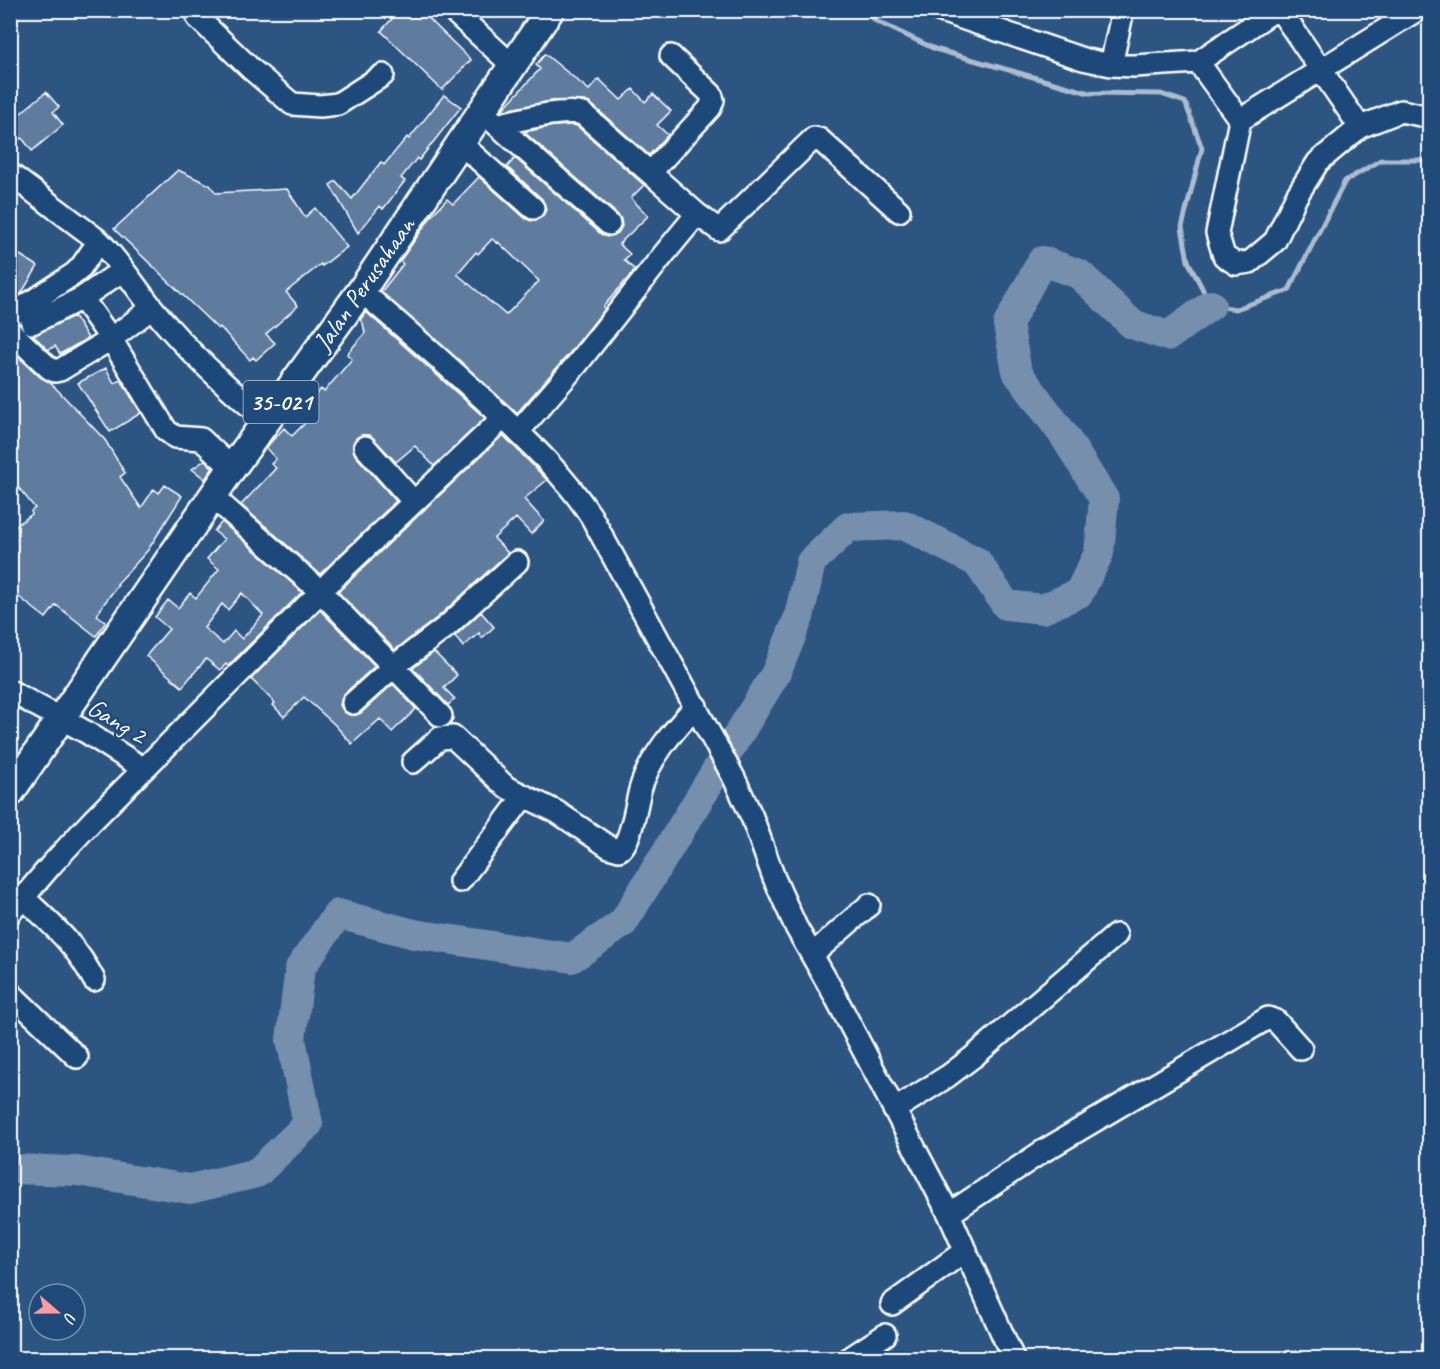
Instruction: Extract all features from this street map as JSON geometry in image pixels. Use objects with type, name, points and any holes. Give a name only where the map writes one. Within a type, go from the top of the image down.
[{"type":"main road","name":"Jalan Perusahaan","points":[[10,793],[232,468],[361,291],[460,143],[490,118],[513,66],[550,10]]},
{"type":"street","points":[[198,10],[198,18],[292,104],[338,105],[383,75]]},
{"type":"street","points":[[452,10],[513,66]]},
{"type":"street","points":[[938,10],[1083,59],[1110,65],[1151,66],[1198,62],[1275,10]]},
{"type":"street","points":[[1110,65],[1123,10]]},
{"type":"street","points":[[1280,10],[1360,128]]},
{"type":"street","points":[[1240,120],[1417,10]]},
{"type":"street","points":[[651,172],[710,108],[713,100],[711,93],[670,56]]},
{"type":"street","points":[[1198,62],[1240,120],[1218,233],[1224,256],[1236,264],[1250,262],[1275,242],[1296,197],[1318,162],[1360,128],[1401,111],[1430,117]]},
{"type":"street","points":[[490,118],[579,113],[651,172],[697,214],[720,230],[814,138],[819,139],[899,211]]},
{"type":"street","points":[[490,118],[609,224]]},
{"type":"street","points":[[460,143],[533,208]]},
{"type":"street","points":[[10,174],[99,241],[152,308],[190,351],[267,421]]},
{"type":"street","points":[[94,980],[72,944],[17,905],[92,821],[413,501],[511,425],[590,349],[697,214]]},
{"type":"street","points":[[10,316],[75,273],[99,241]]},
{"type":"street","points":[[32,323],[82,298],[123,270]]},
{"type":"street","points":[[361,291],[511,425],[562,478],[586,509],[734,778],[787,908],[949,1214],[1013,1359]]},
{"type":"street","points":[[82,298],[111,339],[166,430],[175,437],[201,439],[232,468]]},
{"type":"street","points":[[10,331],[55,371],[111,339],[152,308]]},
{"type":"street","points":[[364,447],[413,501]]},
{"type":"street","points":[[213,497],[321,592],[441,716]]},
{"type":"street","points":[[353,703],[393,667],[446,627],[517,562]]},
{"type":"street","name":"Gang 2","points":[[10,692],[62,719],[144,769]]},
{"type":"street","points":[[413,762],[441,738],[453,737],[501,784],[557,812],[609,848],[619,850],[626,843],[640,787],[651,763],[696,706]]},
{"type":"street","points":[[460,881],[524,796]]},
{"type":"street","points":[[812,955],[869,905]]},
{"type":"street","points":[[894,1110],[948,1076],[973,1057],[1116,935]]},
{"type":"street","points":[[10,993],[77,1057]]},
{"type":"street","points":[[949,1214],[1041,1153],[1268,1018],[1274,1018],[1301,1049]]},
{"type":"street","points":[[892,1304],[966,1250]]},
{"type":"street","points":[[850,1359],[885,1335]]},
{"type":"building","points":[[400,10],[420,10],[471,60],[442,90],[381,31]]},
{"type":"building","points":[[545,54],[589,90],[599,79],[621,100],[633,89],[645,102],[653,94],[671,111],[657,125],[668,135],[649,155],[585,101],[551,101],[501,111],[540,69],[536,65]]},
{"type":"building","points":[[46,92],[59,107],[53,112],[63,125],[32,151],[22,138],[19,140],[10,130],[10,122]]},
{"type":"building","points":[[444,95],[461,107],[419,160],[417,158],[401,178],[405,181],[383,209],[380,206],[358,233],[330,185],[336,181],[352,199],[381,162],[384,165],[407,137],[409,139]]},
{"type":"building","points":[[554,126],[577,126],[644,185],[631,198],[648,216],[619,244],[630,254],[624,260],[635,270],[603,307],[605,309],[568,355],[517,413],[381,292],[403,264],[400,261],[433,214],[447,199],[453,204],[479,177],[525,218],[531,221],[542,217],[546,210],[542,199],[507,167],[515,158],[601,234],[607,237],[618,233],[622,226],[617,214],[524,132]],"holes":[[[492,239],[539,281],[506,315],[457,274],[476,252],[478,254]]]},
{"type":"building","points":[[178,170],[210,185],[216,193],[287,189],[305,217],[315,208],[347,247],[286,292],[298,306],[266,334],[275,343],[256,360],[253,357],[250,360],[220,327],[218,329],[114,229]]},
{"type":"building","points":[[10,249],[38,266],[21,294],[10,300]]},
{"type":"building","points":[[366,312],[485,418],[434,466],[415,446],[396,462],[370,435],[356,438],[353,444],[355,455],[396,501],[320,574],[241,505],[276,468],[271,464],[276,459],[266,448],[284,428],[292,436],[310,418],[302,409],[321,389],[324,392],[352,359],[347,354],[365,333],[360,320]]},
{"type":"building","points":[[74,316],[88,338],[60,354],[55,346],[48,350],[33,335]]},
{"type":"building","points":[[10,349],[40,377],[50,382],[105,440],[125,473],[120,477],[141,508],[154,489],[159,493],[165,485],[182,496],[148,550],[117,584],[103,605],[97,615],[106,622],[96,636],[56,605],[46,618],[10,590],[10,530],[32,514],[31,511],[35,508],[18,487],[10,493]]},
{"type":"building","points":[[106,368],[114,383],[121,380],[141,413],[110,432],[78,383]]},
{"type":"building","points":[[503,435],[547,480],[524,499],[544,521],[531,534],[516,518],[494,538],[508,553],[438,617],[395,650],[338,592]]},
{"type":"building","points":[[205,460],[213,468],[205,479],[192,469]]},
{"type":"building","points":[[222,522],[302,592],[228,666],[226,664],[220,670],[206,659],[182,687],[146,656],[169,629],[155,617],[168,600],[178,608],[190,593],[196,598],[219,569],[207,559],[224,539],[214,531]],"holes":[[[242,593],[263,615],[242,639],[234,631],[223,644],[204,628],[222,604],[228,610]]]},
{"type":"building","points":[[320,610],[375,666],[344,694],[340,705],[344,712],[350,715],[361,713],[393,684],[416,709],[392,732],[380,719],[352,744],[304,697],[284,717],[273,705],[275,703],[251,679]]},
{"type":"building","points":[[481,612],[494,627],[482,638],[479,633],[463,647],[455,636]]},
{"type":"building","points":[[434,652],[457,675],[444,688],[455,699],[448,705],[413,668]]},
{"type":"waterway","points":[[874,10],[874,20],[935,49],[1089,93],[1161,94],[1185,102],[1202,148],[1182,227],[1188,261],[1211,305],[1236,309],[1289,290],[1345,181],[1381,160],[1430,160]]},
{"type":"waterway","points":[[10,1169],[77,1171],[190,1189],[257,1173],[308,1124],[291,1039],[300,968],[338,914],[414,934],[572,958],[623,923],[776,673],[799,617],[811,562],[848,527],[904,525],[977,562],[1006,605],[1043,609],[1079,593],[1099,553],[1104,499],[1063,434],[1017,372],[1008,324],[1042,261],[1079,274],[1132,324],[1168,336],[1211,305]]}]
